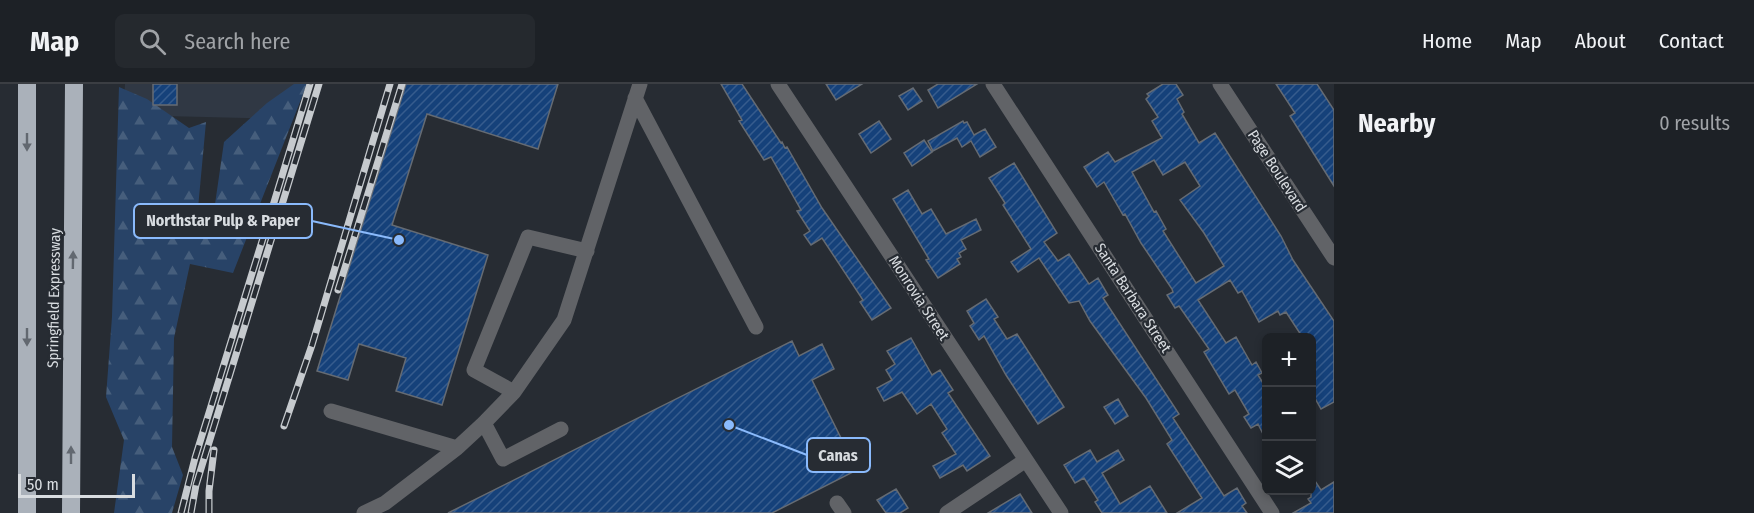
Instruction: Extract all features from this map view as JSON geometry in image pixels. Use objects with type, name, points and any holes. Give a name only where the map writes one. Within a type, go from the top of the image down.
[{"type":"highway","name":"Springfield Expressway","points":[[27,84],[27,513]]},
{"type":"highway","name":"Springfield Expressway","points":[[71,513],[74,84]]},
{"type":"street","name":"Monrovia Street","points":[[778,84],[1061,513]]},
{"type":"street","name":"Santa Barbara Street","points":[[993,84],[1272,513]]},
{"type":"street","name":"Page Boulevard","points":[[1220,84],[1334,258]]},
{"type":"street","points":[[364,513],[386,503],[457,448],[484,423],[514,392],[564,320],[637,91]]},
{"type":"street","points":[[637,91],[756,327]]},
{"type":"street","points":[[514,392],[474,370],[528,237],[587,251]]},
{"type":"street","points":[[331,411],[457,448]]},
{"type":"street","points":[[484,423],[503,459],[561,429]]},
{"type":"street","points":[[946,513],[1026,460]]},
{"type":"shaded area","points":[[125,84],[301,84],[290,119],[123,115]]},
{"type":"green space","points":[[294,84],[307,84],[233,273],[190,264],[174,338],[172,447],[183,475],[172,513],[114,513],[124,440],[106,397],[112,317],[119,87],[147,99],[189,128],[206,122],[197,219],[213,218],[224,142],[267,103]]},
{"type":"building","points":[[153,84],[177,84],[177,105],[153,105]]},
{"type":"building","points":[[406,84],[558,84],[538,149],[427,114],[392,225],[488,255],[442,405],[396,391],[406,358],[359,344],[348,380],[317,371]]},
{"type":"building","points":[[721,84],[742,84],[781,143],[785,148],[787,147],[822,208],[891,308],[872,320],[860,302],[863,300],[822,238],[811,245],[804,235],[810,231],[797,211],[801,210],[771,157],[764,160],[739,121],[742,120]]},
{"type":"building","points":[[826,84],[862,84],[836,100]]},
{"type":"building","points":[[938,84],[977,84],[938,108],[928,90]]},
{"type":"building","points":[[1163,84],[1176,84],[1183,95],[1177,99],[1184,112],[1182,114],[1199,143],[1215,133],[1281,236],[1293,260],[1334,321],[1334,402],[1321,409],[1316,400],[1316,333],[1300,333],[1286,312],[1280,315],[1278,311],[1259,322],[1242,291],[1238,293],[1230,280],[1198,300],[1226,343],[1236,337],[1252,365],[1256,362],[1262,373],[1258,375],[1262,382],[1262,432],[1258,424],[1251,428],[1244,417],[1249,414],[1235,390],[1229,394],[1204,352],[1209,349],[1179,306],[1175,308],[1167,295],[1173,292],[1172,289],[1141,243],[1125,214],[1123,215],[1104,182],[1097,187],[1084,167],[1108,152],[1115,162],[1162,138],[1152,121],[1158,117],[1146,99],[1149,96],[1147,94]],"holes":[[[1154,160],[1163,175],[1185,162],[1200,186],[1180,200],[1224,266],[1196,283],[1163,231],[1166,229],[1132,172]]]},
{"type":"building","points":[[1276,84],[1317,84],[1334,110],[1334,186],[1290,116],[1295,113]]},
{"type":"building","points":[[913,88],[922,101],[908,110],[899,96]]},
{"type":"building","points":[[879,121],[891,139],[871,153],[859,134]]},
{"type":"building","points":[[963,121],[967,122],[974,135],[985,129],[996,147],[980,157],[971,141],[962,147],[957,138],[933,151],[928,141]]},
{"type":"building","points":[[924,140],[932,152],[912,166],[904,153]]},
{"type":"building","points":[[1014,163],[1057,233],[1044,242],[1058,261],[1069,254],[1089,284],[1098,278],[1108,295],[1103,298],[1179,414],[1173,418],[1224,496],[1237,488],[1246,503],[1242,506],[1247,513],[1177,513],[1202,498],[1167,444],[1172,440],[1146,398],[1090,321],[1079,301],[1069,303],[1039,258],[1018,272],[1011,262],[1031,249],[989,178]]},
{"type":"building","points":[[908,190],[922,214],[931,209],[946,234],[976,219],[981,230],[961,240],[966,249],[959,253],[961,257],[957,259],[960,264],[938,278],[893,199]]},
{"type":"building","points":[[986,299],[998,317],[994,319],[1007,339],[1017,334],[1064,407],[1038,424],[984,336],[979,340],[970,326],[974,323],[967,311]]},
{"type":"building","points":[[911,338],[932,375],[940,370],[953,390],[948,393],[990,456],[967,471],[963,465],[940,478],[933,466],[956,454],[942,433],[947,429],[931,404],[917,414],[902,392],[884,401],[877,388],[892,380],[886,370],[895,364],[887,351]]},
{"type":"building","points":[[792,341],[799,356],[822,344],[834,369],[812,380],[857,470],[772,513],[448,513]]},
{"type":"building","points":[[1118,399],[1128,416],[1115,424],[1104,407]]},
{"type":"building","points":[[1090,450],[1097,462],[1118,450],[1124,460],[1102,473],[1120,504],[1150,486],[1167,513],[1102,513],[1095,502],[1098,500],[1084,478],[1075,483],[1064,465]]},
{"type":"building","points":[[1316,482],[1321,490],[1334,482],[1334,513],[1293,513],[1311,503],[1308,499],[1311,495],[1316,495]]},
{"type":"building","points":[[896,489],[908,508],[900,513],[886,513],[877,500]]},
{"type":"building","points":[[1020,494],[1032,513],[988,513]]},
{"type":"railway","points":[[261,245],[310,84]]},
{"type":"railway","points":[[191,513],[196,485],[319,84]]},
{"type":"railway","points":[[284,426],[312,345],[390,84]]},
{"type":"railway","points":[[338,290],[402,84]]},
{"type":"railway","points":[[181,513],[195,458],[263,238]]},
{"type":"railway","points":[[209,513],[214,450]]},
{"type":"place","name":"Northstar Pulp & Paper","points":[[399,240]]},
{"type":"place","name":"Canas","points":[[729,425]]}]
